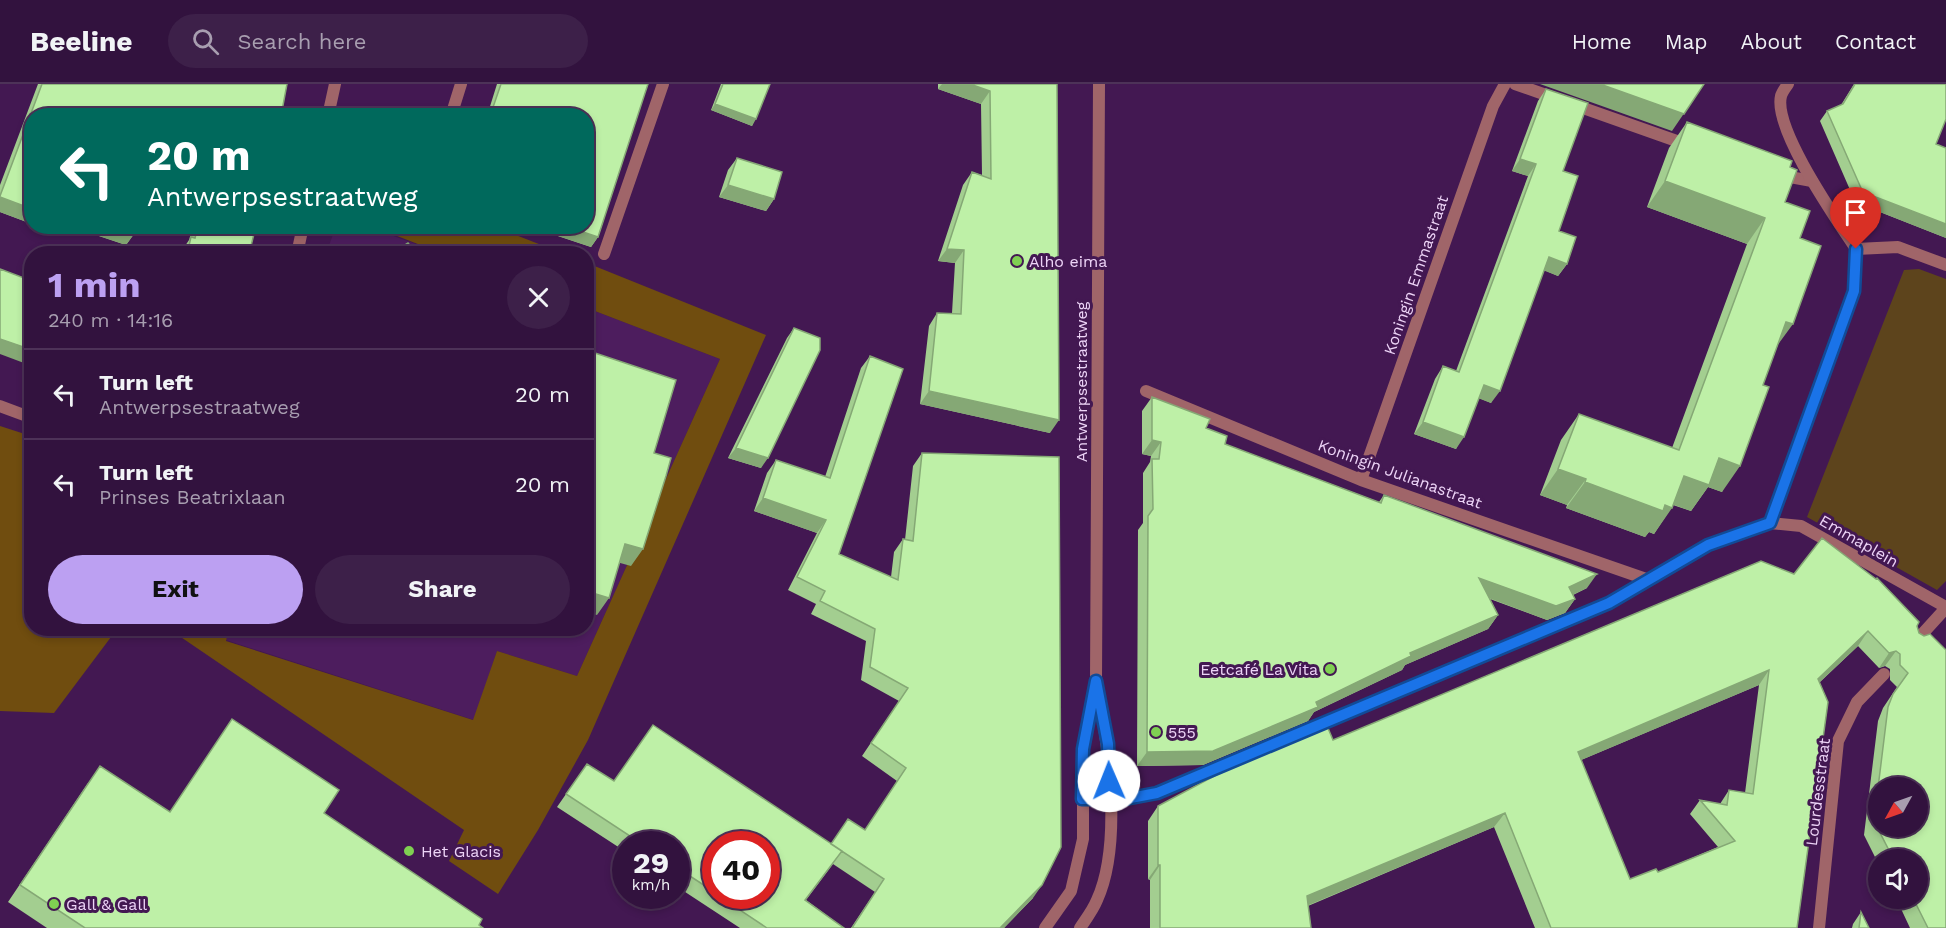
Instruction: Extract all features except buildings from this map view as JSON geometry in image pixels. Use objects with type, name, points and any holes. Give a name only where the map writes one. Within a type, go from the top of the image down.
[{"type":"street","points":[[330,108],[335,84]]},
{"type":"street","points":[[454,108],[461,84]]},
{"type":"street","points":[[604,254],[663,84]]},
{"type":"street","name":"Antwerpsestraatweg","points":[[1045,928],[1071,891],[1083,839],[1083,749],[1096,681],[1099,84]]},
{"type":"street","name":"Koningin Emmastraat","points":[[1361,480],[1493,106],[1505,84]]},
{"type":"street","points":[[1515,84],[1699,149]]},
{"type":"street","points":[[1082,799],[1109,799],[1157,793],[1609,603],[1646,579],[1708,545],[1770,523],[1854,291],[1856,249],[1812,182],[1784,125],[1780,97],[1788,84]]},
{"type":"street","points":[[1766,173],[1812,182]]},
{"type":"street","points":[[1856,249],[1898,247],[1946,265]]},
{"type":"street","name":"Koningin Julianastraat","points":[[1146,392],[1361,480],[1646,579]]},
{"type":"street","points":[[0,406],[24,415]]},
{"type":"street","name":"Emmaplein","points":[[1770,523],[1801,526],[1946,609]]},
{"type":"street","points":[[1915,642],[1946,609]]},
{"type":"street","name":"Lourdesstraat","points":[[1819,928],[1838,741],[1857,702],[1884,674]]},
{"type":"street","name":"Antwerpsestraatweg","points":[[1080,928],[1097,900],[1106,871],[1110,842],[1108,744],[1096,681]]},
{"type":"shaded area","points":[[333,234],[388,234],[421,246],[329,246]]},
{"type":"shaded area","points":[[392,234],[513,234],[544,246],[423,246]]},
{"type":"shaded area","points":[[594,266],[766,335],[588,740],[538,830],[498,894],[449,861],[464,830],[179,636],[227,636],[226,641],[473,720],[497,651],[577,676],[720,359],[594,311]]},
{"type":"shaded area","points":[[1919,269],[1946,279],[1946,581],[1937,590],[1807,517],[1904,270]]},
{"type":"shaded area","points":[[594,311],[720,359],[577,676],[497,651],[474,720],[226,640],[227,636],[594,636]]},
{"type":"shaded area","points":[[0,426],[24,434],[24,636],[112,636],[54,713],[0,711]]},
{"type":"place","name":"Alho eima","points":[[1017,261]]},
{"type":"place","name":"Eetcafé La Vita","points":[[1330,669]]},
{"type":"place","name":"555","points":[[1156,732]]},
{"type":"place","name":"Het Glacis","points":[[409,851]]},
{"type":"place","name":"Gall & Gall","points":[[54,904]]},
{"type":"route","points":[[1109,781],[1108,744],[1096,681],[1083,749],[1082,799],[1125,799],[1157,793],[1609,603],[1646,579],[1708,545],[1770,523],[1854,291],[1856,249]]}]
